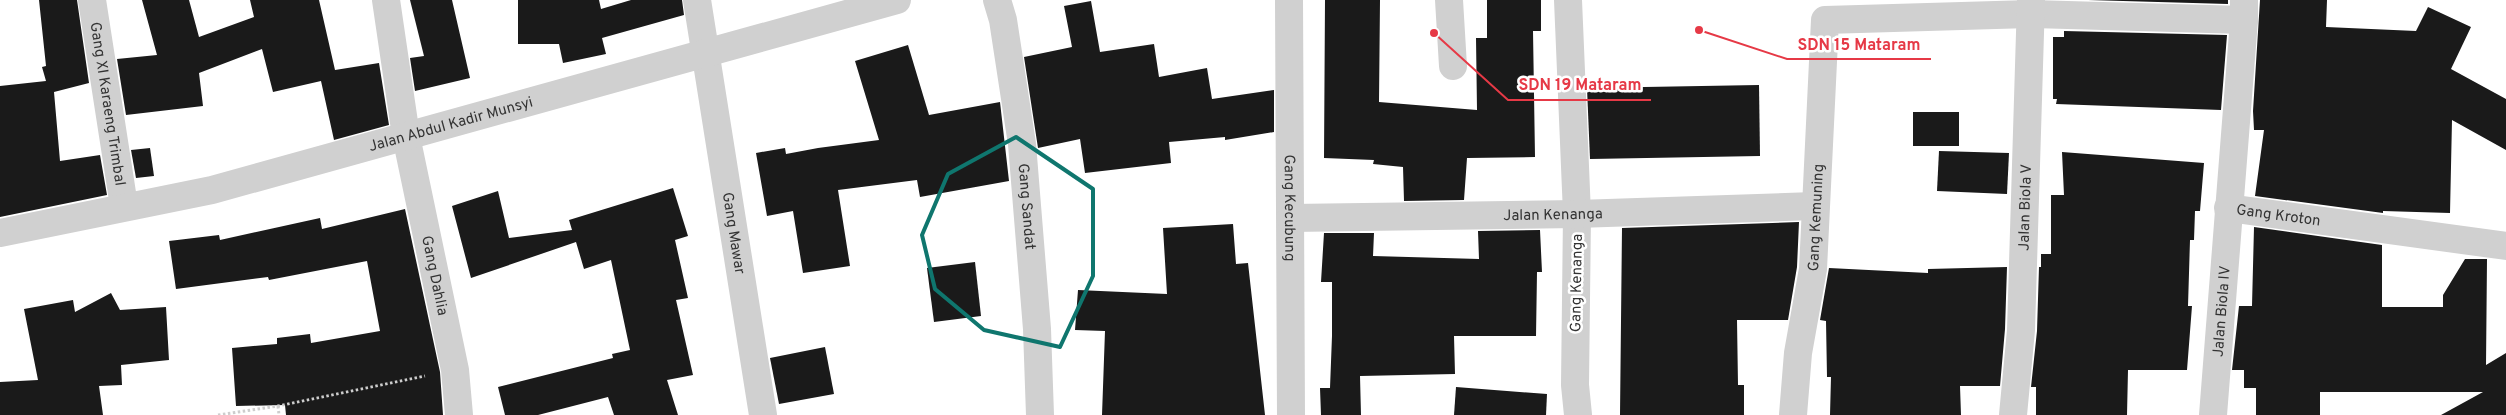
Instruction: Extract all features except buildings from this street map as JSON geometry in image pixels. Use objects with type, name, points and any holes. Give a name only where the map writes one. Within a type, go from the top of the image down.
[{"type":"street","name":"Gang XI Karaeng Trimbal","points":[[92,0],[124,206]]},
{"type":"street","name":"Gang Dahlia","points":[[386,0],[406,136],[455,370],[459,415]]},
{"type":"street","name":"Gang Mawar","points":[[697,0],[762,415]]},
{"type":"street","name":"Jalan Abdul Kadir Munsyi","points":[[0,233],[124,206],[212,190],[897,0]]},
{"type":"street","name":"Gang Sandat","points":[[997,0],[1003,20],[1022,144],[1037,329],[1040,415]]},
{"type":"street","name":"Gang Kecubung","points":[[1289,0],[1291,415]]},
{"type":"street","points":[[1449,0],[1453,66]]},
{"type":"street","name":"Gang Kenanga","points":[[1568,0],[1577,214],[1575,385],[1578,415]]},
{"type":"street","points":[[2031,7],[2244,10]]},
{"type":"street","name":"Gang Kemuning","points":[[1793,415],[1798,353],[1812,276],[1814,206],[1825,20],[2031,7]]},
{"type":"street","name":"Jalan Biola V","points":[[2012,415],[2020,330],[2031,7]]},
{"type":"street","name":"Gang Kroton","points":[[2244,10],[2228,208],[2506,246]]},
{"type":"street","name":"Jalan Kenanga","points":[[1291,218],[1577,214],[1814,206]]},
{"type":"street","name":"Jalan Biola IV","points":[[2212,415],[2228,208]]},
{"type":"path","points":[[218,415],[278,406],[455,370]]},
{"type":"path","points":[[278,406],[279,415]]},
{"type":"highlighted area","points":[[1016,137],[1093,189],[1093,276],[1060,347],[984,330],[935,289],[922,235],[948,174]]},
{"type":"place","name":"SDN 15 Mataram","points":[[1699,30]]},
{"type":"place","name":"SDN 19 Mataram","points":[[1434,33]]}]
